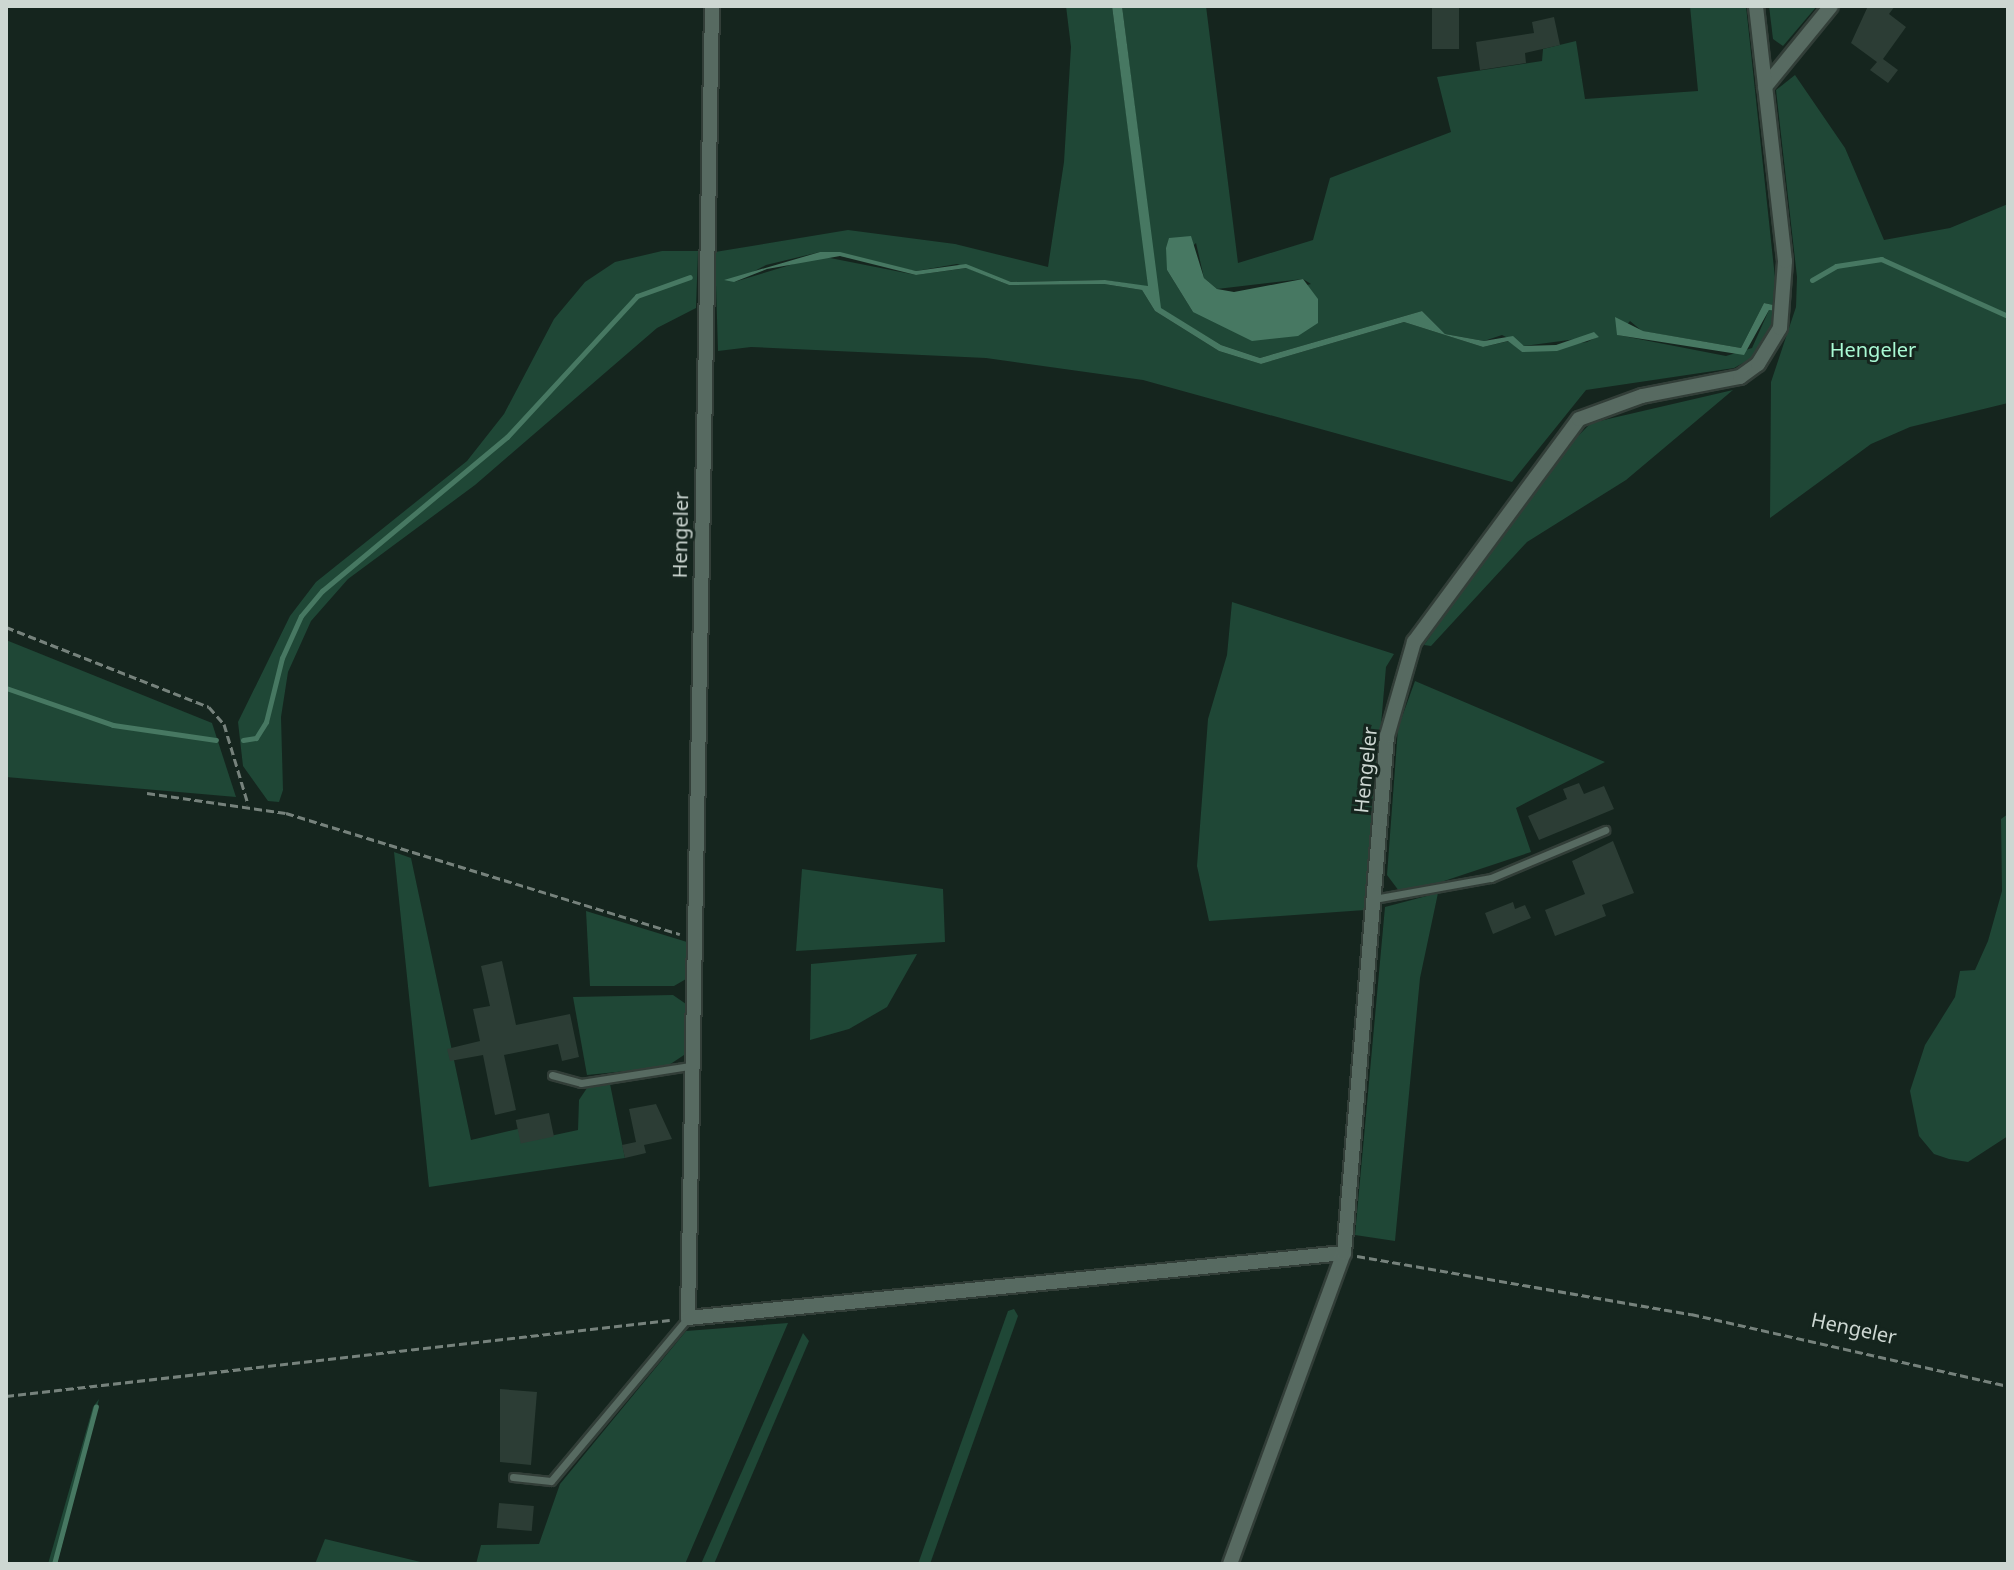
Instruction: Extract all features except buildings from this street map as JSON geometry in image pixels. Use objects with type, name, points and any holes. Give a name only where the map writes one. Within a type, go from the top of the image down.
[{"type":"street","name":"Hengeler","points":[[688,1318],[691,938],[712,6]]},
{"type":"street","name":"Hengeler","points":[[1230,1564],[1344,1253],[1387,736],[1396,693],[1428,616],[1579,419],[1631,399],[1740,377],[1758,364],[1780,328],[1785,261],[1756,6]]},
{"type":"street","points":[[1765,87],[1831,6]]},
{"type":"street","points":[[688,1318],[1344,1253]]},
{"type":"lane","points":[[1374,899],[1491,878],[1605,830]]},
{"type":"lane","points":[[552,1075],[581,1083],[689,1066]]},
{"type":"lane","points":[[513,1477],[551,1481],[688,1318]]},
{"type":"path","points":[[6,627],[209,707],[224,724],[248,804]]},
{"type":"path","points":[[147,793],[248,804],[691,938]]},
{"type":"path","name":"Hengeler","points":[[1344,1253],[1691,1314],[2008,1386]]},
{"type":"path","points":[[6,1396],[688,1318]]},
{"type":"green space","points":[[1066,6],[1112,6],[1149,287],[1105,280],[1011,282],[957,264],[916,271],[820,252],[766,265],[734,282],[820,256],[916,275],[967,268],[1009,285],[1104,284],[1142,290],[1155,311],[1219,351],[1261,364],[1404,322],[1483,347],[1509,341],[1522,352],[1587,342],[1599,336],[1524,346],[1502,335],[1484,341],[1445,334],[1422,311],[1260,358],[1221,345],[1160,308],[1122,6],[1206,6],[1238,263],[1313,240],[1330,178],[1451,132],[1437,77],[1542,61],[1543,49],[1576,41],[1585,99],[1698,91],[1690,6],[1746,6],[1778,306],[1764,303],[1741,348],[1642,331],[1630,321],[1618,335],[1726,356],[1752,348],[1769,310],[1776,311],[1761,353],[1734,368],[1586,390],[1512,482],[1143,380],[986,358],[751,347],[718,351],[715,252],[848,230],[955,244],[1048,267],[1064,162],[1071,47]],"holes":[[[1196,243],[1204,278],[1217,289],[1303,279],[1311,284],[1193,312],[1167,270]]]},
{"type":"green space","points":[[1769,6],[1817,6],[1783,46],[1773,39]]},
{"type":"green space","name":"Hengeler","points":[[1795,75],[1845,148],[1884,240],[1950,228],[2008,204],[2008,403],[1910,427],[1871,444],[1770,518],[1771,382],[1796,307],[1797,277],[1776,90]]},
{"type":"green space","points":[[662,251],[698,251],[696,308],[657,328],[475,485],[348,579],[311,621],[288,672],[281,717],[283,790],[279,802],[268,801],[243,766],[238,722],[290,616],[316,582],[467,461],[504,414],[554,319],[585,282],[615,262]]},
{"type":"green space","points":[[1733,390],[1626,480],[1527,542],[1431,646],[1424,645],[1548,466],[1591,423]]},
{"type":"green space","points":[[1232,602],[1394,654],[1386,667],[1365,910],[1209,921],[1197,866],[1208,719],[1227,655]]},
{"type":"green space","points":[[6,640],[212,723],[236,797],[6,777]]},
{"type":"green space","points":[[1415,681],[1605,762],[1516,808],[1531,852],[1402,895],[1387,875],[1398,728]]},
{"type":"green space","points":[[2008,814],[2008,1136],[1968,1162],[1934,1154],[1919,1136],[1910,1091],[1925,1045],[1955,997],[1960,971],[1975,970],[1988,941],[2002,891],[2001,819]]},
{"type":"green space","points":[[394,852],[411,858],[471,1140],[518,1129],[522,1142],[578,1130],[579,1100],[587,1088],[610,1084],[625,1158],[429,1187]]},
{"type":"green space","points":[[802,869],[943,889],[945,942],[796,951]]},
{"type":"green space","points":[[1438,893],[1420,978],[1395,1241],[1355,1235],[1385,907]]},
{"type":"green space","points":[[586,911],[687,942],[686,979],[674,986],[590,986]]},
{"type":"green space","points":[[917,954],[887,1007],[849,1029],[810,1040],[811,964]]},
{"type":"green space","points":[[673,995],[686,1004],[684,1055],[666,1067],[587,1075],[573,997]]},
{"type":"green space","points":[[1014,1309],[1018,1316],[930,1564],[918,1564],[1008,1311]]},
{"type":"green space","points":[[788,1323],[685,1564],[476,1564],[481,1545],[539,1544],[560,1484],[686,1331]]},
{"type":"green space","points":[[803,1333],[809,1341],[714,1564],[701,1564]]},
{"type":"green space","points":[[99,1399],[57,1564],[48,1564],[93,1407]]},
{"type":"green space","points":[[325,1539],[429,1564],[315,1564]]},
{"type":"shaded area","points":[[1112,6],[1122,6],[1161,308],[1221,345],[1260,358],[1422,311],[1445,334],[1484,341],[1513,336],[1524,346],[1556,345],[1594,332],[1599,337],[1557,351],[1522,352],[1508,341],[1483,347],[1404,322],[1261,364],[1219,351],[1155,311],[1142,290],[1104,284],[1009,285],[966,268],[916,275],[840,256],[767,269],[734,282],[724,280],[820,252],[840,252],[916,271],[966,264],[1011,282],[1105,280],[1148,286]]},
{"type":"shaded area","points":[[1191,236],[1204,278],[1217,289],[1234,292],[1303,279],[1318,299],[1318,323],[1298,336],[1252,341],[1193,312],[1167,270],[1166,248],[1169,238]]},
{"type":"shaded area","points":[[1764,303],[1778,306],[1776,311],[1769,310],[1744,355],[1617,335],[1615,317],[1643,331],[1741,348]]},
{"type":"waterway","points":[[1812,280],[1836,266],[1881,259],[2008,316]]},
{"type":"waterway","points":[[243,740],[256,738],[266,722],[282,658],[301,616],[322,591],[507,437],[637,296],[690,277]]},
{"type":"waterway","points":[[6,688],[113,725],[216,740]]},
{"type":"waterway","points":[[54,1564],[96,1406]]}]
